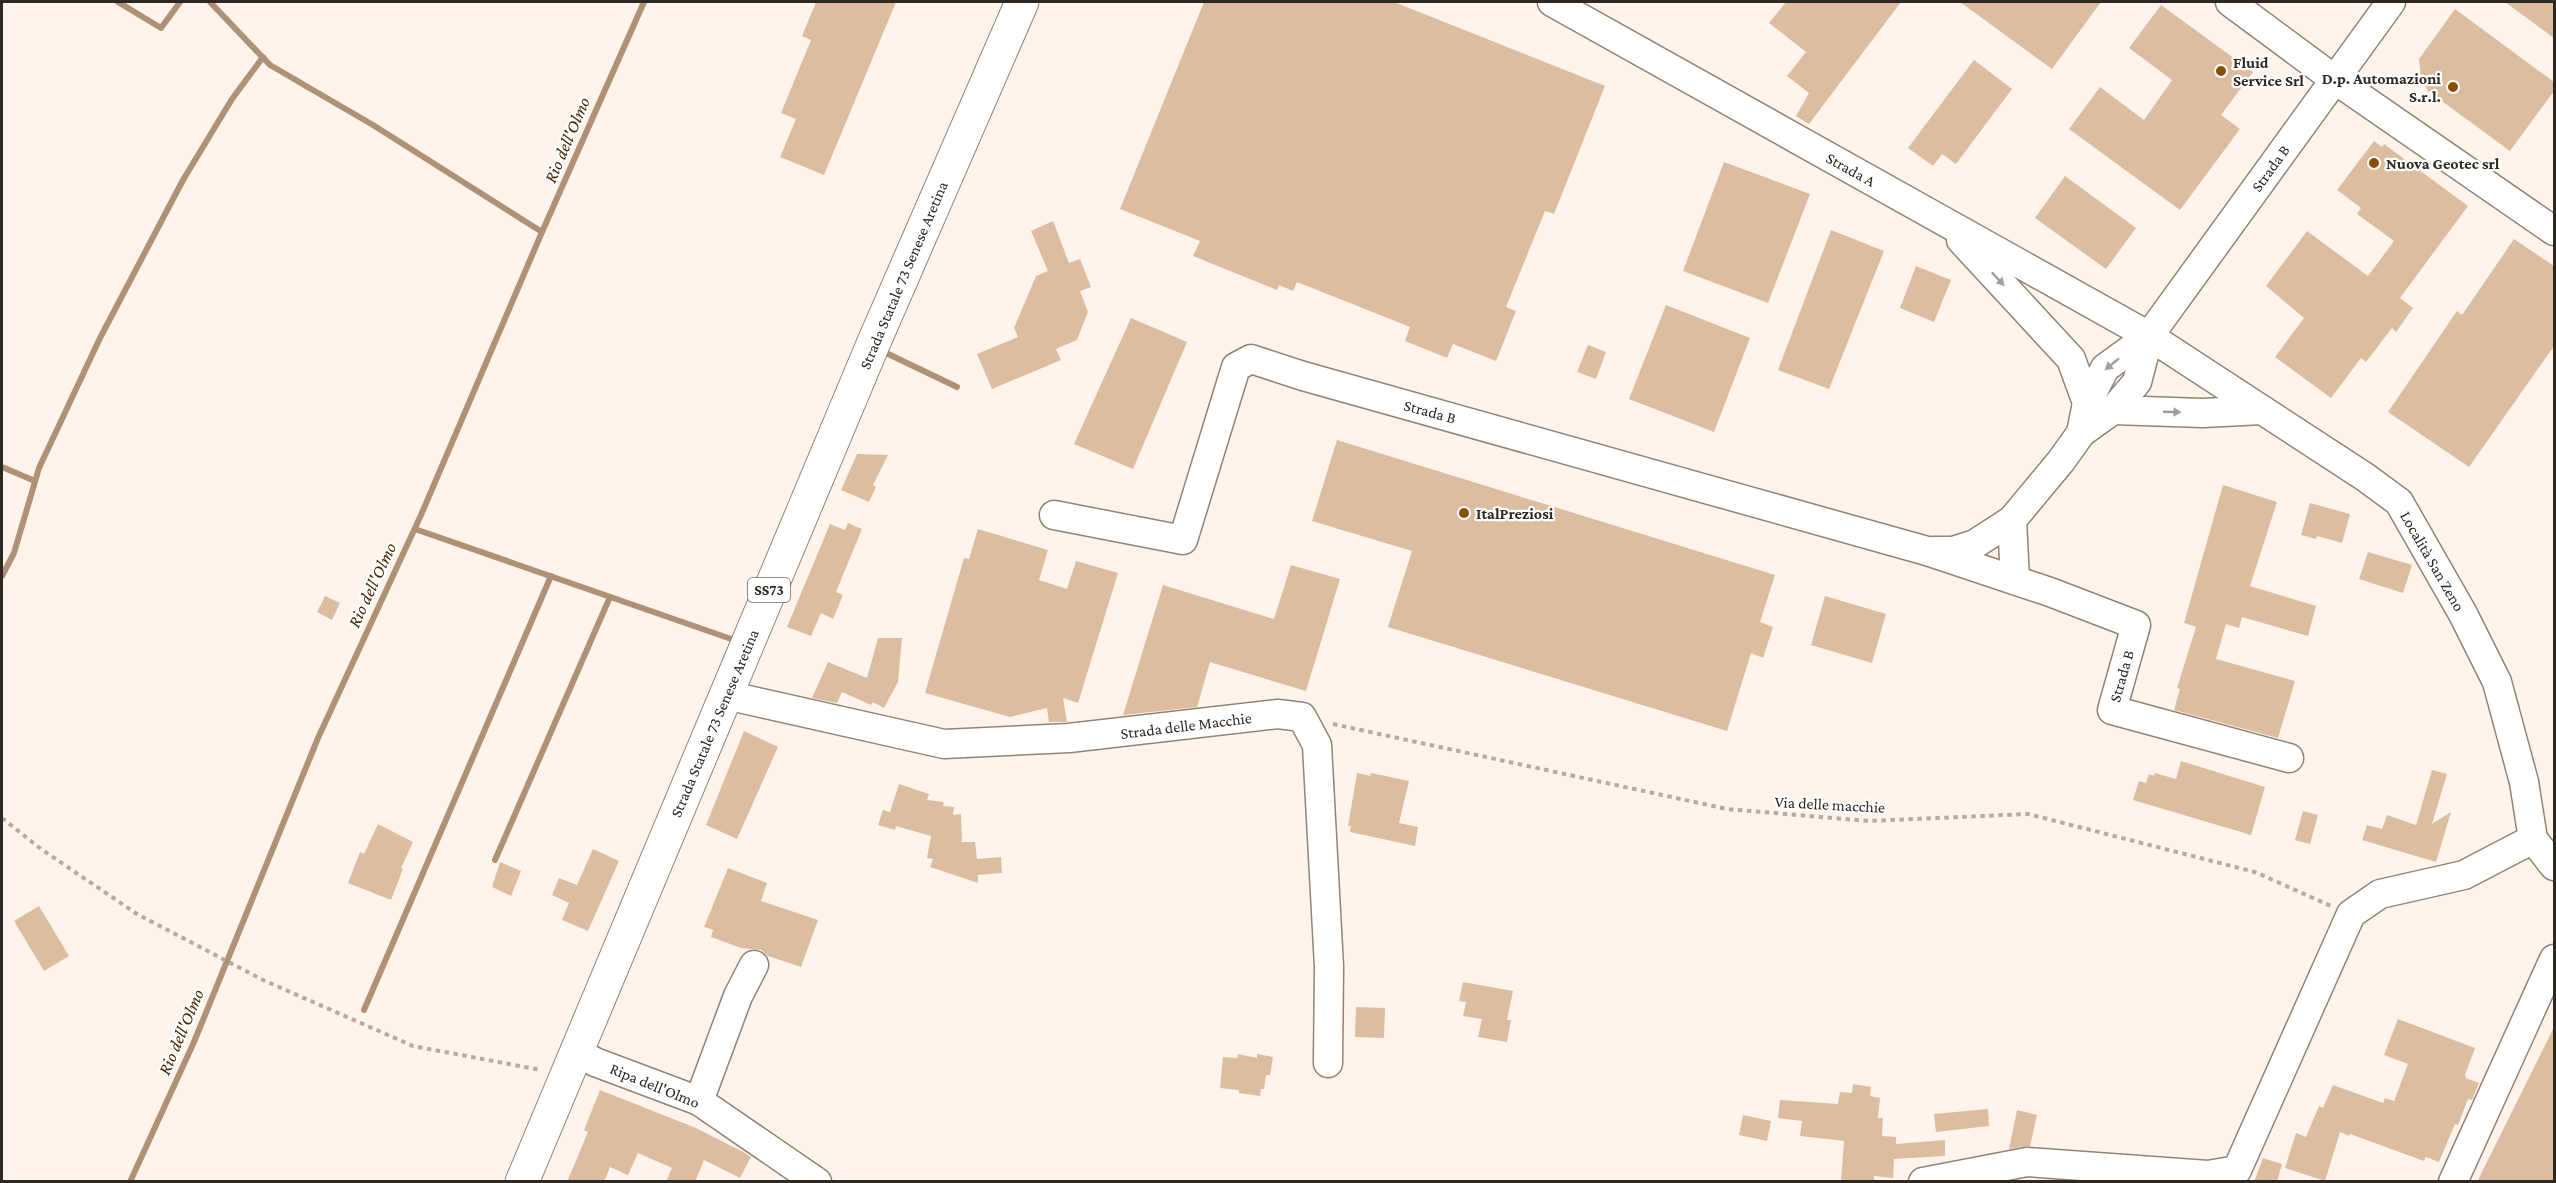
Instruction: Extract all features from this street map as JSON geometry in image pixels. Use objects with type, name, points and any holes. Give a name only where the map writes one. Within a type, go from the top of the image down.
[{"type":"main road","name":"Strada Statale 73 Senese Aretina","points":[[522,1182],[726,695],[875,364],[1022,2]]},
{"type":"street","name":"Strada A","points":[[1552,2],[2149,336]]},
{"type":"street","points":[[2230,2],[2334,79],[2554,231]]},
{"type":"street","name":"Strada B","points":[[1927,551],[1953,551],[1975,544],[2012,520],[2061,461],[2100,407],[2105,368],[2149,336],[2391,2]]},
{"type":"street","points":[[1944,221],[2071,359],[2100,407],[2203,413],[2262,410]]},
{"type":"street","name":"Località San Zeno","points":[[2149,336],[2365,477],[2399,502],[2463,614],[2497,682],[2524,782],[2533,839],[2554,866]]},
{"type":"street","name":"Strada B","points":[[1054,515],[1183,540],[1236,367],[1251,359],[1303,376],[1927,551],[2015,580],[2136,625],[2112,710],[2289,758]]},
{"type":"street","points":[[2012,520],[2015,580]]},
{"type":"street","name":"Strada delle Macchie","points":[[726,695],[944,744],[1069,738],[1278,714],[1302,717]]},
{"type":"street","points":[[1302,717],[1317,746],[1329,968],[1328,1063]]},
{"type":"street","points":[[1923,1182],[2027,1162],[2208,1175],[2237,1170],[2351,914],[2380,894],[2464,875],[2533,839]]},
{"type":"street","points":[[2453,1182],[2554,959]]},
{"type":"street","points":[[699,1101],[738,996],[754,965]]},
{"type":"street","name":"Ripa dell'Olmo","points":[[571,1063],[595,1062],[699,1101],[788,1172],[817,1182]]},
{"type":"path","name":"Via delle macchie","points":[[1302,717],[1726,809],[1868,820],[2028,814],[2254,872],[2351,914]]},
{"type":"path","points":[[2,818],[41,849],[137,914],[236,966],[413,1046],[571,1063]]},
{"type":"building","points":[[816,2],[896,2],[824,175],[780,157],[796,119],[781,113],[811,40],[802,36]]},
{"type":"building","points":[[1204,2],[1394,2],[1605,86],[1554,214],[1545,211],[1506,307],[1516,311],[1496,361],[1453,344],[1447,358],[1405,341],[1410,327],[1297,282],[1293,291],[1279,285],[1277,290],[1193,256],[1200,241],[1120,209]]},
{"type":"building","points":[[1786,2],[1901,2],[1809,124],[1796,116],[1809,93],[1787,76],[1806,52],[1769,23]]},
{"type":"building","points":[[1960,2],[2101,2],[2052,69]]},
{"type":"building","points":[[2505,2],[2554,2],[2554,38]]},
{"type":"building","points":[[2161,5],[2253,72],[2221,115],[2240,129],[2180,210],[2069,129],[2100,87],[2144,120],[2172,80],[2129,48]]},
{"type":"building","points":[[2455,9],[2554,82],[2554,91],[2510,151],[2428,91],[2421,78],[2419,59]]},
{"type":"building","points":[[1974,60],[2012,89],[1956,164],[1942,154],[1933,166],[1908,148]]},
{"type":"building","points":[[2374,141],[2382,147],[2384,144],[2468,206],[2400,298],[2413,308],[2396,332],[2392,328],[2366,362],[2361,358],[2331,398],[2275,357],[2304,318],[2266,286],[2307,231],[2368,276],[2394,241],[2357,214],[2361,208],[2337,190]]},
{"type":"building","points":[[1724,162],[1810,194],[1768,303],[1683,271]]},
{"type":"building","points":[[2065,176],[2136,228],[2106,269],[2035,218]]},
{"type":"building","points":[[1053,221],[1069,263],[1080,259],[1091,287],[1080,291],[1088,312],[1077,340],[1056,349],[1061,360],[992,389],[977,354],[1018,337],[1014,328],[1036,276],[1048,271],[1031,231]]},
{"type":"building","points":[[1831,230],[1884,251],[1829,389],[1778,370]]},
{"type":"building","points":[[2514,239],[2554,266],[2554,346],[2469,467],[2388,412],[2457,311],[2462,315]]},
{"type":"building","points":[[1916,266],[1951,280],[1934,322],[1900,308]]},
{"type":"building","points":[[1666,305],[1750,338],[1714,432],[1629,399]]},
{"type":"building","points":[[1131,318],[1187,342],[1133,469],[1074,444]]},
{"type":"building","points":[[1588,345],[1606,352],[1596,379],[1577,372]]},
{"type":"building","points":[[1337,440],[1775,575],[1760,622],[1773,627],[1763,658],[1751,653],[1727,731],[1388,627],[1412,551],[1312,521]]},
{"type":"building","points":[[857,454],[888,455],[873,485],[876,487],[869,502],[841,490]]},
{"type":"building","points":[[2223,485],[2277,502],[2250,586],[2316,606],[2308,636],[2242,617],[2239,628],[2226,624],[2216,659],[2295,681],[2278,738],[2174,710],[2180,689],[2177,688],[2196,627],[2184,623]]},
{"type":"building","points":[[2310,503],[2350,514],[2342,543],[2317,536],[2316,539],[2301,535]]},
{"type":"building","points":[[848,523],[862,529],[836,592],[843,595],[833,619],[821,613],[811,636],[787,627],[830,524],[845,530]]},
{"type":"building","points":[[978,529],[1048,550],[1039,580],[1067,589],[1076,561],[1118,573],[1078,703],[1063,698],[1067,722],[1049,722],[1047,708],[1010,717],[925,693],[964,558],[969,559]]},
{"type":"building","points":[[2368,552],[2412,565],[2403,593],[2359,579]]},
{"type":"building","points":[[1291,565],[1340,579],[1306,691],[1210,662],[1197,707],[1123,715],[1163,585],[1274,619]]},
{"type":"building","points":[[325,596],[340,603],[332,620],[317,612]]},
{"type":"building","points":[[1825,596],[1886,614],[1872,663],[1811,645]]},
{"type":"building","points":[[878,638],[902,638],[898,682],[884,708],[873,702],[871,705],[842,692],[837,703],[812,698],[828,662],[867,678]]},
{"type":"building","points":[[744,731],[778,747],[737,839],[706,825]]},
{"type":"building","points":[[2181,761],[2265,787],[2251,835],[2133,800],[2139,781],[2146,783],[2149,774],[2154,776],[2155,773],[2176,779]]},
{"type":"building","points":[[2432,770],[2447,774],[2432,824],[2451,812],[2436,862],[2362,840],[2367,825],[2382,829],[2387,815],[2416,825]]},
{"type":"building","points":[[1357,773],[1370,776],[1371,773],[1409,781],[1399,823],[1418,827],[1415,846],[1350,832],[1351,826],[1348,826]]},
{"type":"building","points":[[899,784],[929,794],[927,800],[944,802],[943,806],[954,807],[953,815],[961,814],[962,842],[975,842],[977,859],[1001,857],[1002,873],[978,875],[978,883],[930,867],[933,859],[927,858],[931,836],[896,826],[895,830],[878,825],[883,810],[890,812]]},
{"type":"building","points":[[2303,811],[2318,815],[2310,844],[2295,840]]},
{"type":"building","points":[[378,824],[413,842],[401,868],[403,869],[391,900],[348,883],[360,852],[364,854]]},
{"type":"building","points":[[593,849],[619,861],[588,931],[562,920],[569,903],[552,895],[559,878],[577,885]]},
{"type":"building","points":[[500,862],[521,871],[511,896],[492,887]]},
{"type":"building","points":[[728,868],[767,883],[761,901],[818,920],[801,967],[768,956],[761,950],[741,948],[711,937],[713,930],[704,927]]},
{"type":"building","points":[[39,906],[69,956],[44,971],[14,921]]},
{"type":"building","points":[[1463,982],[1513,991],[1507,1020],[1511,1020],[1507,1042],[1478,1037],[1482,1019],[1463,1016],[1466,1002],[1459,1001]]},
{"type":"building","points":[[1356,1007],[1385,1008],[1384,1038],[1355,1037]]},
{"type":"building","points":[[2398,1019],[2475,1048],[2465,1075],[2466,1078],[2479,1083],[2472,1100],[2468,1099],[2458,1125],[2455,1124],[2439,1162],[2426,1157],[2424,1161],[2340,1132],[2325,1181],[2285,1168],[2296,1133],[2306,1137],[2319,1106],[2323,1108],[2333,1085],[2383,1103],[2385,1098],[2394,1101],[2408,1064],[2384,1055]]},
{"type":"building","points":[[2554,1027],[2554,1182],[2477,1182]]},
{"type":"building","points":[[1238,1054],[1257,1058],[1257,1054],[1273,1057],[1270,1075],[1266,1075],[1264,1089],[1261,1089],[1260,1096],[1220,1088],[1223,1057],[1237,1058]]},
{"type":"building","points":[[1853,1084],[1871,1087],[1870,1096],[1880,1098],[1878,1118],[1883,1118],[1882,1136],[1896,1137],[1896,1144],[1945,1140],[1945,1156],[1894,1159],[1893,1178],[1874,1176],[1874,1182],[1841,1182],[1844,1141],[1800,1136],[1802,1121],[1778,1118],[1780,1100],[1838,1104],[1840,1092],[1852,1093]]},
{"type":"building","points":[[600,1090],[696,1128],[745,1153],[751,1157],[740,1178],[704,1160],[695,1182],[666,1182],[672,1168],[638,1153],[628,1175],[610,1167],[604,1182],[567,1182],[588,1132],[584,1130]]},
{"type":"building","points":[[1988,1109],[1989,1126],[1936,1132],[1934,1114]]},
{"type":"building","points":[[2017,1110],[2037,1115],[2030,1146],[2009,1149]]},
{"type":"building","points":[[1743,1115],[1771,1121],[1767,1141],[1739,1135]]},
{"type":"building","points":[[2263,1158],[2282,1164],[2277,1182],[2254,1182]]},
{"type":"waterway","points":[[118,2],[161,28],[180,2]]},
{"type":"waterway","points":[[210,2],[270,65],[373,125],[542,232]]},
{"type":"waterway","name":"Rio dell'Olmo","points":[[130,1182],[194,1042],[318,738],[421,515],[542,232],[644,2]]},
{"type":"waterway","points":[[2,576],[14,553],[39,468],[100,338],[183,180],[232,99],[263,57]]},
{"type":"waterway","points":[[882,351],[957,387]]},
{"type":"waterway","points":[[2,467],[35,481]]},
{"type":"waterway","points":[[415,529],[737,641]]},
{"type":"waterway","points":[[364,1010],[551,576]]},
{"type":"waterway","points":[[495,860],[610,597]]},
{"type":"place","name":"Fluid Service Srl","points":[[2221,71]]},
{"type":"place","name":"D.p. Automazioni S.r.l.","points":[[2453,87]]},
{"type":"place","name":"Nuova Geotec srl","points":[[2374,163]]},
{"type":"place","name":"ItalPreziosi","points":[[1464,513]]}]
